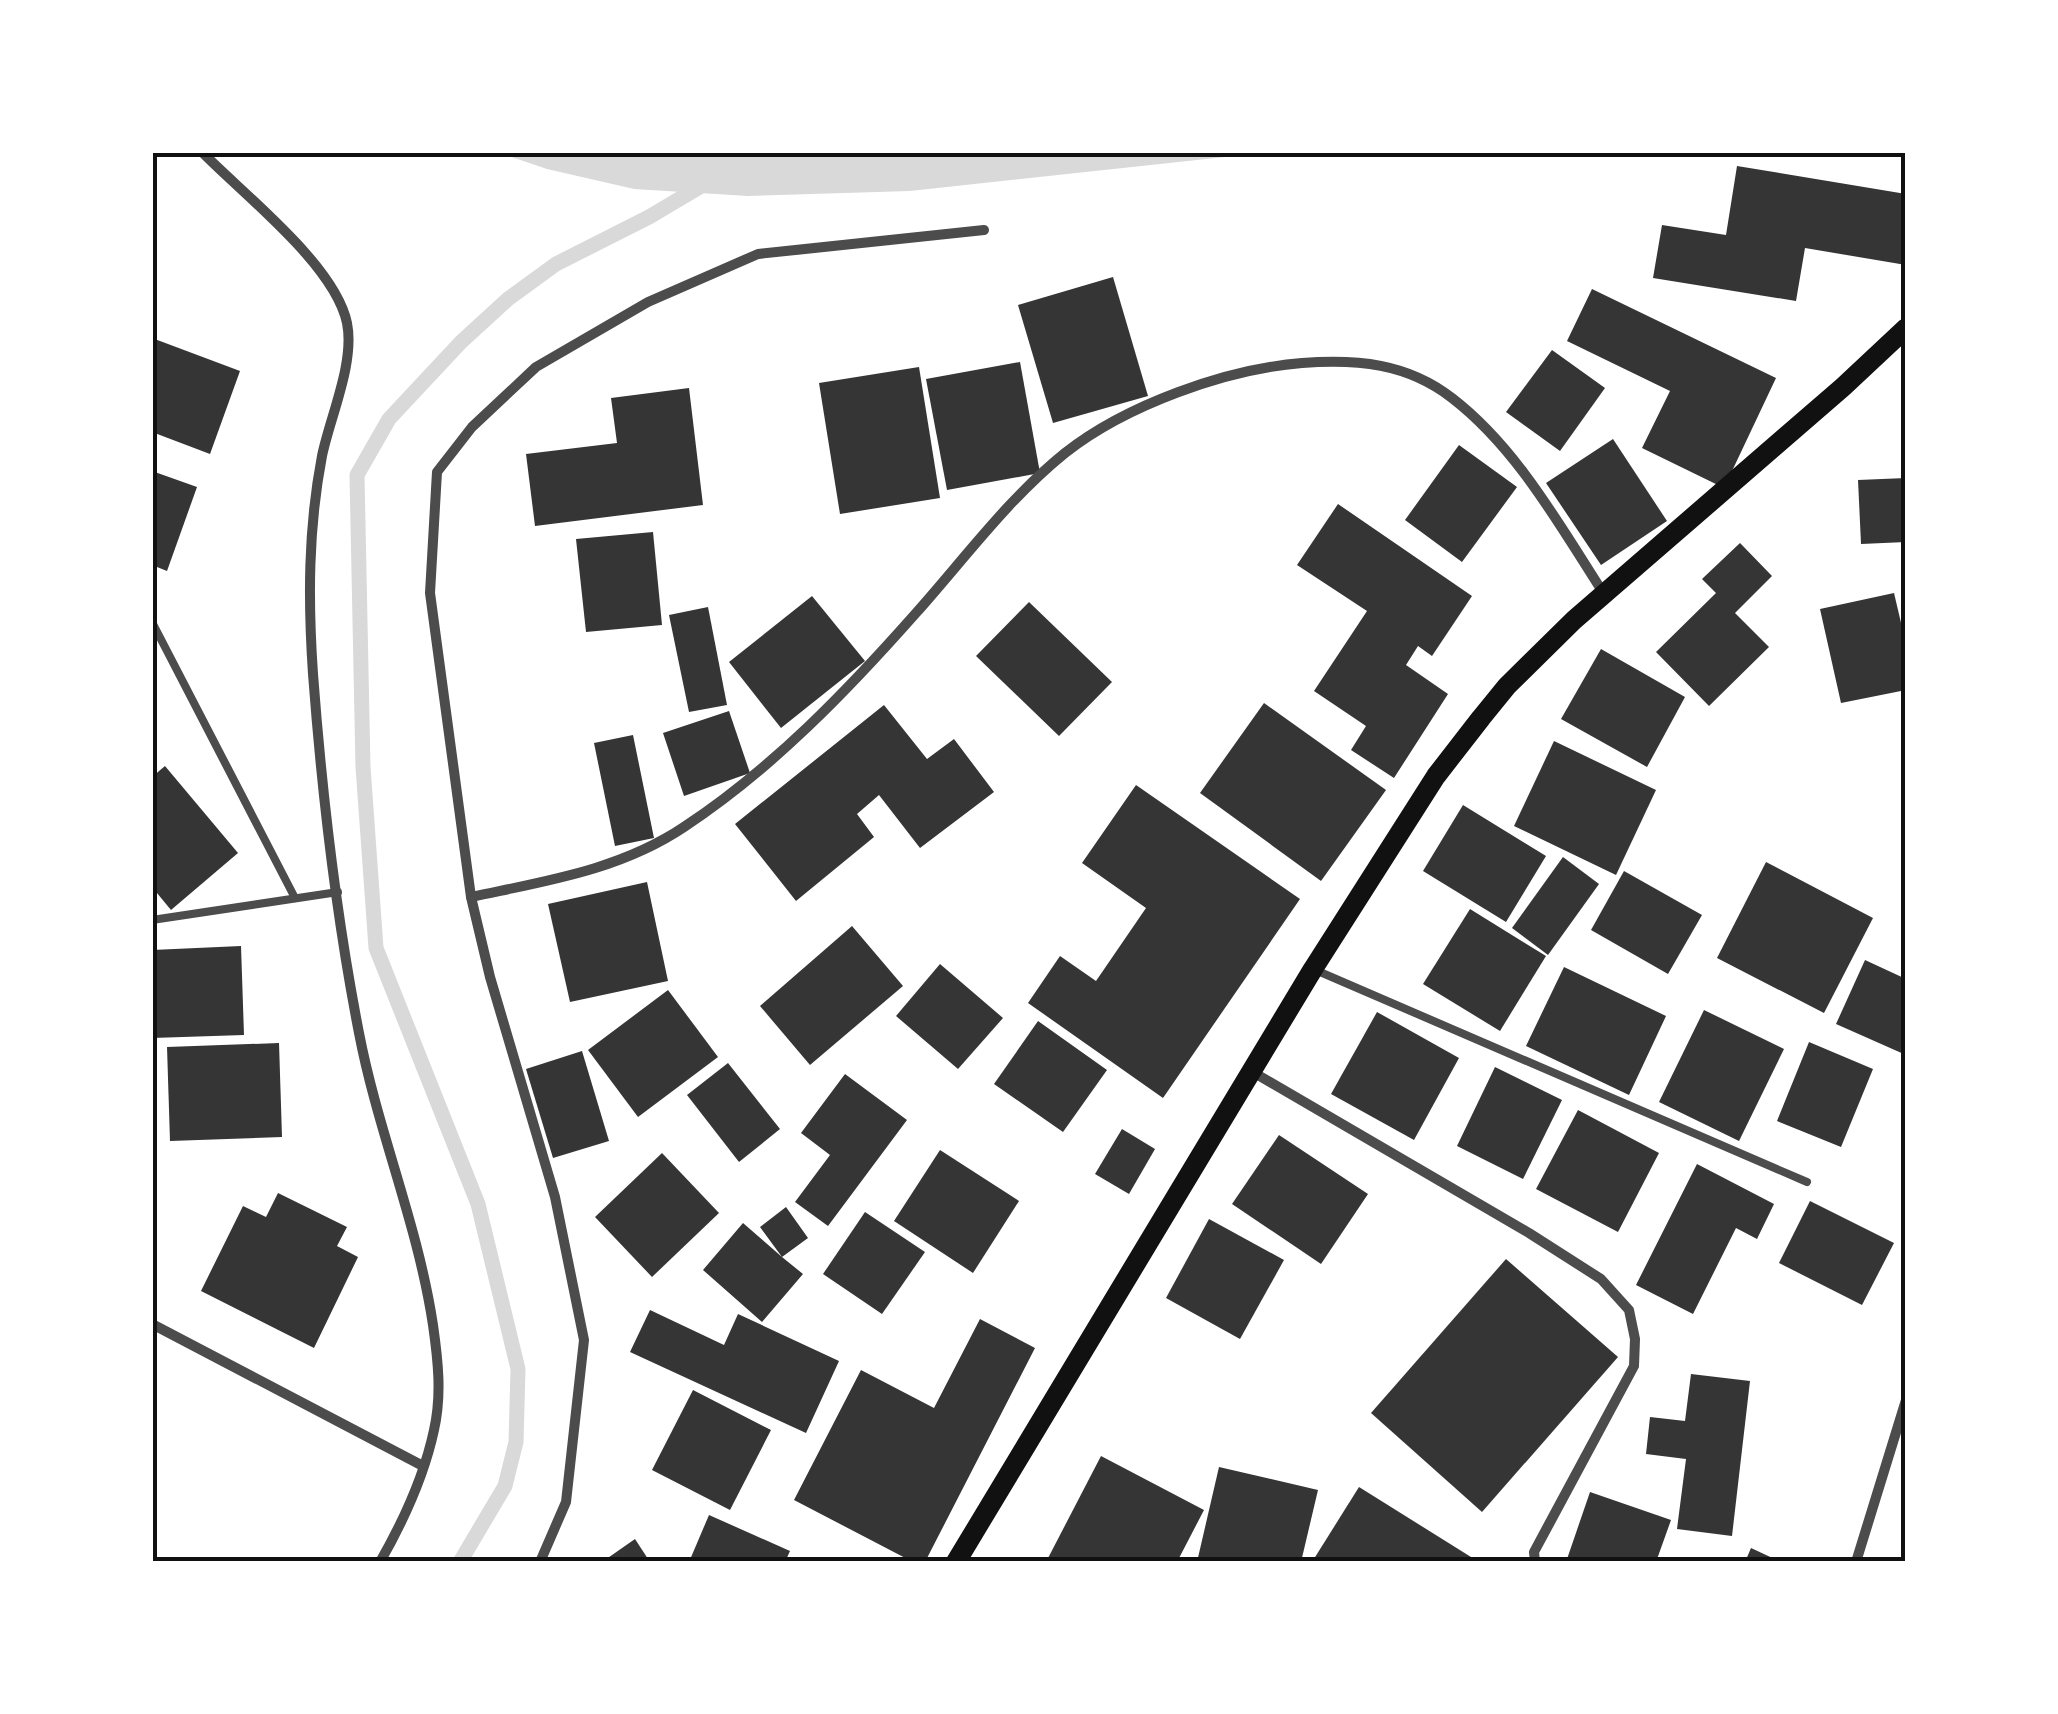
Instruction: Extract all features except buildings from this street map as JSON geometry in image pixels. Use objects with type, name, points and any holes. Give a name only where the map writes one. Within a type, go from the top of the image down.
[{"type":"main road","points":[[954,1560],[1313,970],[1426,790],[1481,718],[1528,665],[1604,594],[1906,328]]},
{"type":"street","points":[[202,152],[299,246],[322,275],[347,322],[348,348],[323,454],[309,568],[317,725],[359,1036],[426,1277],[439,1360],[434,1430],[408,1512],[380,1562]]},
{"type":"street","points":[[540,1562],[566,1502],[584,1340],[555,1198],[490,977],[471,898],[430,593],[437,472],[472,427],[536,367],[648,302],[758,254],[984,230]]},
{"type":"street","points":[[471,898],[624,860],[684,827],[768,764],[818,716],[906,624],[1012,502],[1066,452],[1152,404],[1204,384],[1273,365],[1345,360],[1386,365],[1449,395],[1486,426],[1552,513],[1604,594]]},
{"type":"street","points":[[1250,1071],[1529,1233],[1601,1279],[1628,1310],[1636,1340],[1634,1366],[1534,1552],[1535,1562]]},
{"type":"street","points":[[152,1324],[423,1466]]},
{"type":"street","points":[[1856,1562],[1906,1400]]},
{"type":"lane","points":[[152,622],[295,898]]},
{"type":"lane","points":[[152,920],[338,892]]},
{"type":"lane","points":[[1313,970],[1807,1182]]},
{"type":"shaded area","points":[[500,153],[1262,153],[910,191],[748,196],[634,189],[547,169]]},
{"type":"waterway","points":[[460,1562],[505,1486],[516,1442],[518,1369],[478,1204],[376,948],[363,767],[357,475],[389,419],[461,342],[508,299],[556,264],[708,182]]}]
